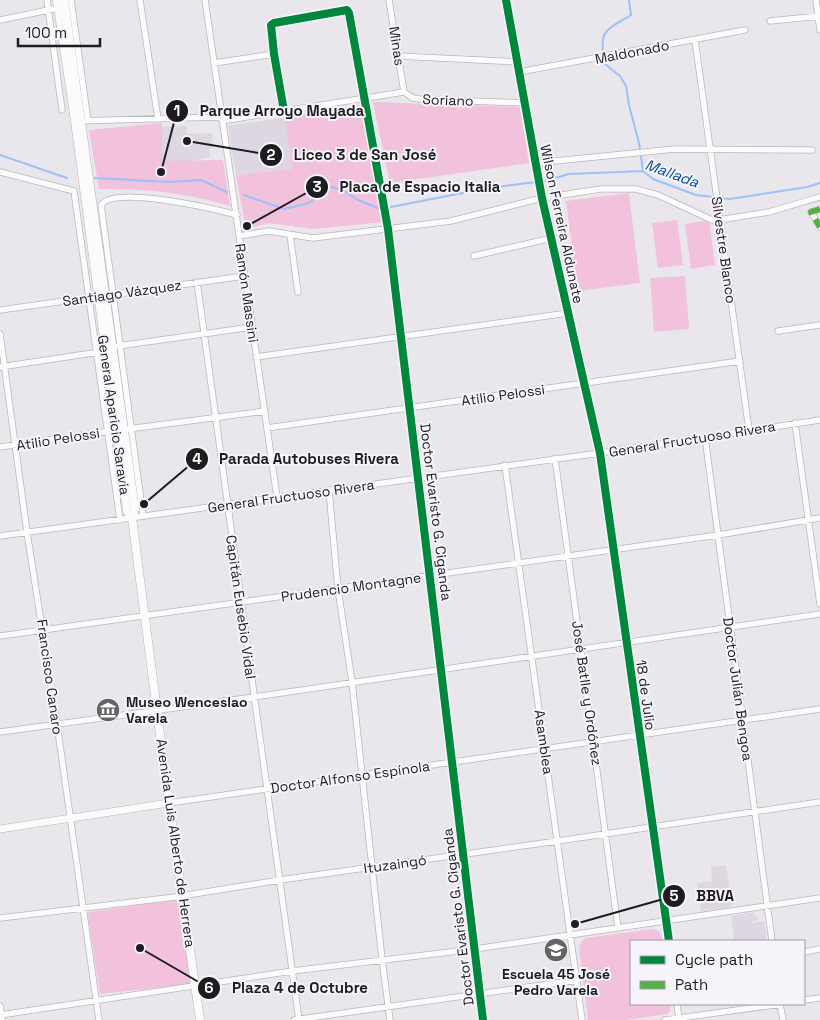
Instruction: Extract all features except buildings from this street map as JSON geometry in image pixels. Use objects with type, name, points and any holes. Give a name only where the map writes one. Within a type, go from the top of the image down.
[{"type":"main road","name":"General Aparicio Saravia","points":[[64,0],[124,429],[128,511],[132,518]]},
{"type":"main road","name":"General Aparicio Saravia","points":[[57,4],[82,121]]},
{"type":"main road","name":"Avenida Luis Alberto de Herrera","points":[[132,518],[169,803],[200,1020]]},
{"type":"street","points":[[47,0],[62,110]]},
{"type":"street","name":"General Aparicio Saravia","points":[[71,0],[82,121]]},
{"type":"street","points":[[140,0],[158,119]]},
{"type":"street","name":"Ramón Massini","points":[[204,0],[277,498]]},
{"type":"street","name":"Minas","points":[[389,0],[404,92]]},
{"type":"street","name":"Wilson Ferreira Aldunate","points":[[506,0],[542,198],[600,453]]},
{"type":"street","points":[[816,0],[820,30]]},
{"type":"street","points":[[0,20],[48,10],[57,4]]},
{"type":"street","name":"Doctor Evaristo G. Ciganda","points":[[274,54],[270,28],[274,22],[347,10],[349,13],[388,229],[483,1020]]},
{"type":"street","points":[[770,21],[819,16]]},
{"type":"street","name":"Maldonado","points":[[520,72],[745,30]]},
{"type":"street","name":"Silvestre Blanco","points":[[695,40],[749,430]]},
{"type":"street","points":[[214,62],[274,54],[284,110]]},
{"type":"street","points":[[398,56],[518,62]]},
{"type":"street","name":"Soriano","points":[[82,121],[217,117],[227,120],[404,92],[408,96],[419,99],[526,103]]},
{"type":"street","points":[[535,163],[675,149],[812,150]]},
{"type":"street","name":"General Aparicio Saravia","points":[[0,172],[70,189],[74,192],[120,520]]},
{"type":"street","points":[[239,236],[269,231],[314,238],[451,221],[542,198],[602,189],[636,189],[658,195],[712,220],[769,212],[820,197]]},
{"type":"street","name":"General Aparicio Saravia","points":[[143,516],[124,429],[113,348],[106,296],[101,205],[106,199],[133,197],[188,204],[237,215]]},
{"type":"street","points":[[820,209],[812,212],[820,227]]},
{"type":"street","points":[[290,235],[298,292]]},
{"type":"street","points":[[474,256],[552,238]]},
{"type":"street","name":"Santiago Vázquez","points":[[0,310],[244,276]]},
{"type":"street","name":"Capitán Eusebio Vidal","points":[[197,282],[298,1020]]},
{"type":"street","points":[[256,357],[568,312]]},
{"type":"street","points":[[778,331],[820,325]]},
{"type":"street","points":[[2,367],[252,327]]},
{"type":"street","name":"Francisco Canaro","points":[[0,334],[2,367],[16,445],[27,532],[57,724],[99,1020]]},
{"type":"street","name":"Atilio Pelossi","points":[[267,428],[740,361]]},
{"type":"street","name":"Atilio Pelossi","points":[[0,447],[265,411]]},
{"type":"street","name":"General Fructuoso Rivera","points":[[0,536],[600,453],[820,420]]},
{"type":"street","points":[[795,423],[820,604]]},
{"type":"street","name":"Doctor Julián Bengoa","points":[[704,437],[772,940]]},
{"type":"street","name":"18 de Julio","points":[[600,453],[668,940]]},
{"type":"street","name":"José Batlle y Ordóñez","points":[[555,458],[618,928]]},
{"type":"street","name":"Asamblea","points":[[505,465],[578,980],[582,1020]]},
{"type":"street","points":[[329,490],[338,589],[352,682],[390,1020]]},
{"type":"street","name":"Prudencio Montagne","points":[[0,636],[431,576],[820,518]]},
{"type":"street","points":[[0,732],[532,657],[820,614]]},
{"type":"street","name":"Doctor Alfonso Espínola","points":[[0,829],[267,788],[820,709]]},
{"type":"street","name":"Ituzaingó","points":[[0,918],[183,896],[280,880],[820,802]]},
{"type":"street","points":[[0,1006],[1,1017],[292,971],[475,949],[820,898]]},
{"type":"street","points":[[805,952],[820,949]]},
{"type":"street","points":[[298,1020],[578,980]]},
{"type":"street","points":[[805,1000],[820,998]]},
{"type":"street","points":[[677,1005],[679,1019]]},
{"type":"street","points":[[665,1020],[774,1005]]},
{"type":"street","points":[[781,1005],[782,1020]]},
{"type":"shaded area","points":[[373,102],[520,107],[529,163],[390,183]]},
{"type":"shaded area","points":[[362,105],[383,222],[313,229],[269,223],[246,229],[236,175],[292,169],[285,117]]},
{"type":"shaded area","points":[[285,117],[292,169],[236,175],[228,126]]},
{"type":"shaded area","points":[[162,123],[162,161],[223,160],[230,206],[166,192],[133,189],[99,189],[89,130]]},
{"type":"shaded area","points":[[186,126],[187,134],[212,133],[213,148],[209,149],[210,157],[190,161],[162,161],[161,127]]},
{"type":"shaded area","points":[[629,193],[640,283],[578,291],[566,201]]},
{"type":"shaded area","points":[[677,220],[683,265],[658,268],[652,223]]},
{"type":"shaded area","points":[[709,220],[715,265],[691,269],[685,224]]},
{"type":"shaded area","points":[[685,276],[689,329],[654,332],[650,278]]},
{"type":"shaded area","points":[[726,865],[732,907],[701,911],[697,883],[712,881],[711,867]]},
{"type":"shaded area","points":[[175,900],[179,902],[190,984],[100,994],[88,916],[89,912]]},
{"type":"shaded area","points":[[754,912],[758,920],[752,921],[752,923],[764,921],[767,940],[733,940],[731,916]]},
{"type":"shaded area","points":[[653,929],[660,932],[663,940],[630,940],[630,1005],[671,1005],[670,1012],[626,1020],[588,1020],[579,948],[581,942],[586,938]]},
{"type":"shaded area","name":"Escuela 45 José Pedro Varela","points":[[565,940],[568,958],[548,961],[545,943]]},
{"type":"waterway","points":[[629,0],[631,15],[605,33],[602,45],[605,64],[620,76],[626,86],[639,143],[643,171]]},
{"type":"waterway","name":"Mallada","points":[[0,155],[67,178]]},
{"type":"waterway","name":"Mallada","points":[[545,181],[569,174],[643,171],[653,179],[696,195],[730,199],[807,187],[820,183]]},
{"type":"waterway","name":"Mallada","points":[[95,178],[169,182],[201,180],[227,192]]},
{"type":"waterway","name":"Mallada","points":[[391,207],[488,188],[536,182]]},
{"type":"waterway","name":"Mallada","points":[[244,195],[284,209],[309,203],[326,189],[333,187],[378,208]]},
{"type":"marked path","points":[[820,209],[811,212],[820,227]]},
{"type":"cycle path","points":[[506,0],[542,198],[600,453],[669,940]]},
{"type":"cycle path","points":[[284,111],[271,25],[347,10],[388,229],[483,1020]]},
{"type":"place","name":"Liceo 3 de San José","points":[[187,141]]},
{"type":"place","name":"Parque Arroyo Mayada","points":[[161,172]]},
{"type":"place","name":"Placa de Espacio Italia","points":[[247,226]]},
{"type":"place","name":"Parada Autobuses Rivera","points":[[144,504]]},
{"type":"place","name":"Museo Wenceslao Varela","points":[[108,710]]},
{"type":"place","name":"BBVA","points":[[575,924]]},
{"type":"place","name":"Plaza 4 de Octubre","points":[[140,948]]},
{"type":"place","name":"Escuela 45 José Pedro Varela","points":[[556,950]]}]
